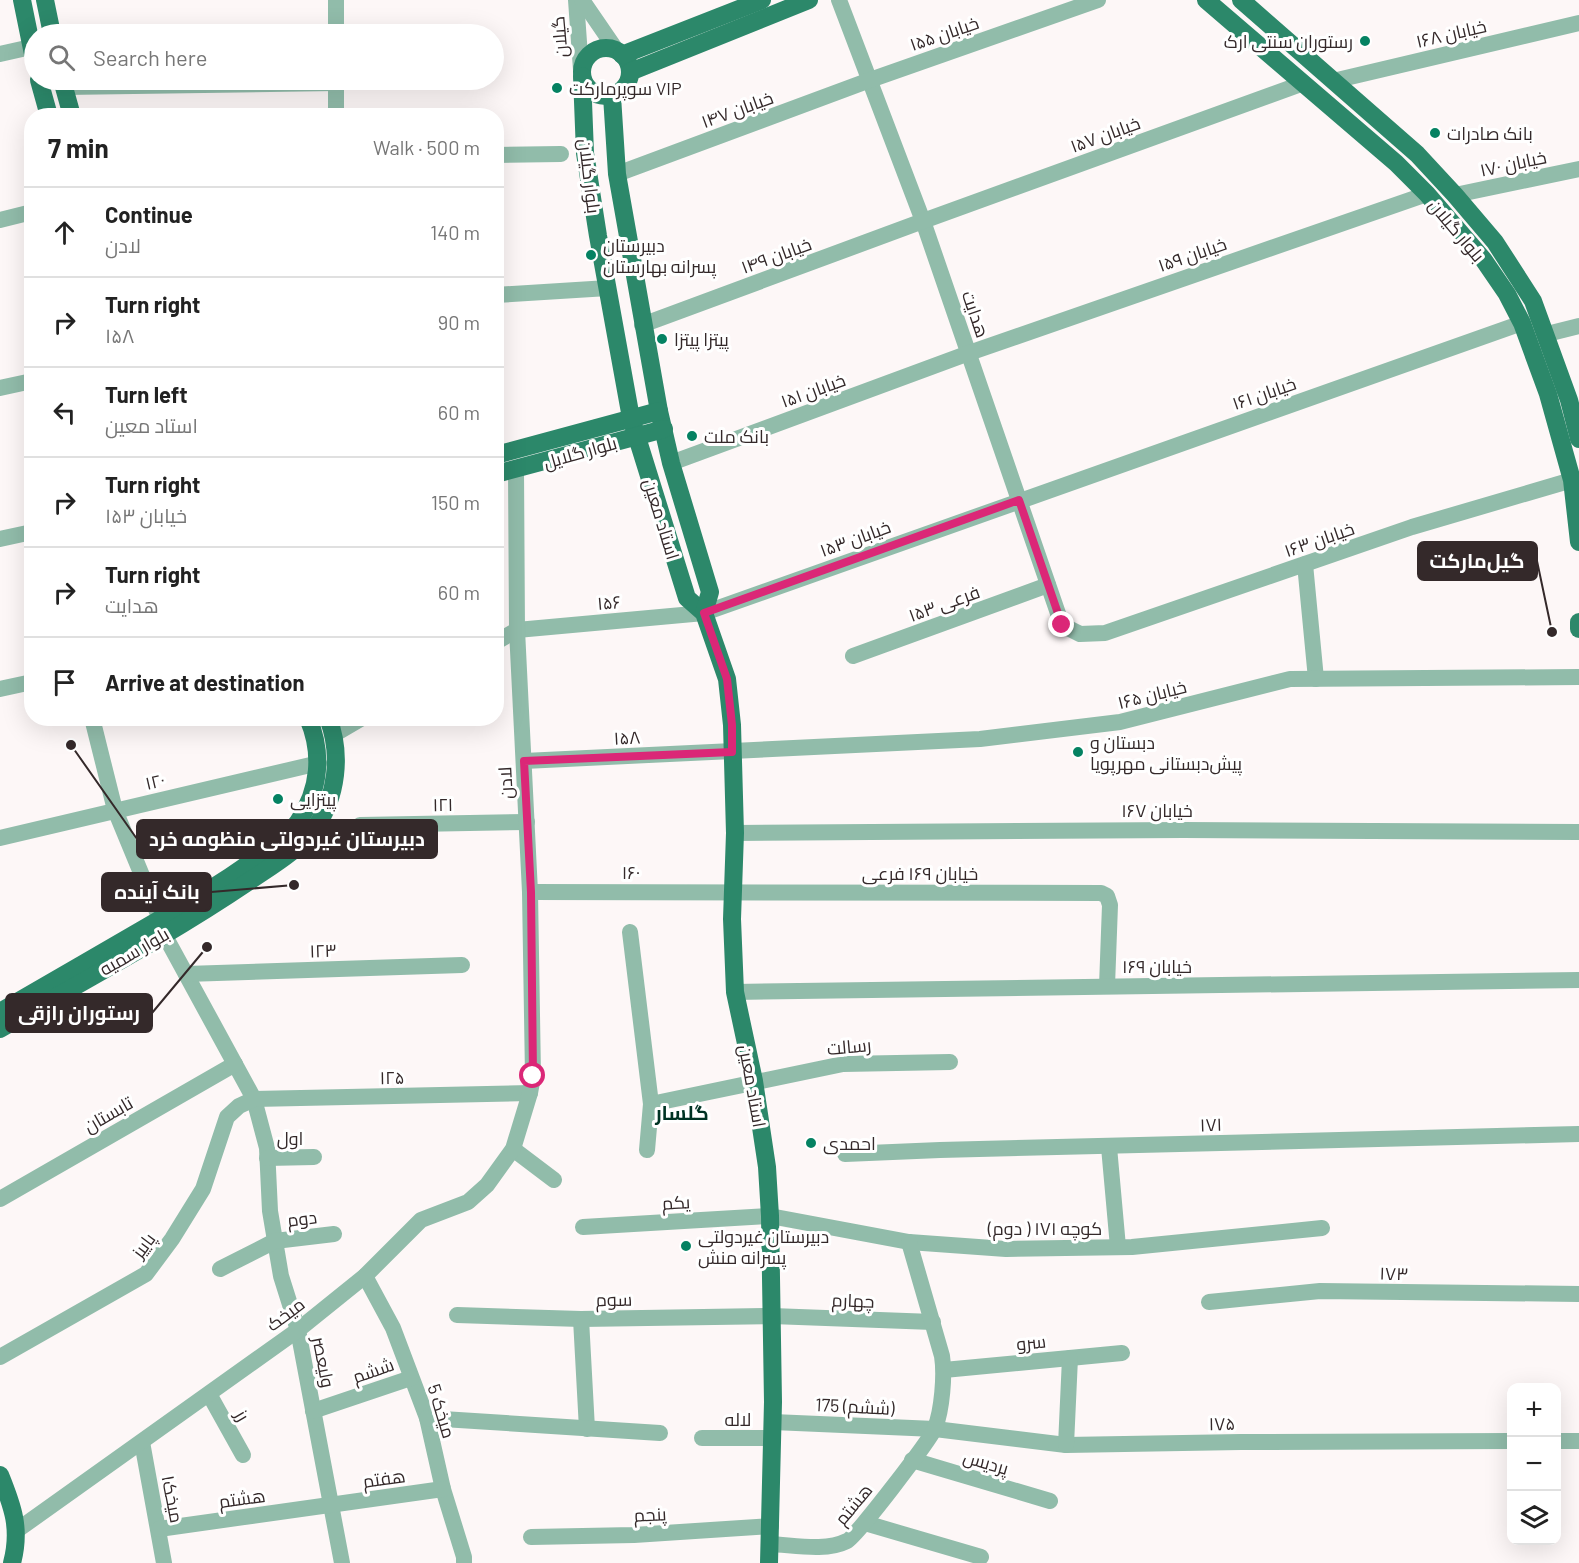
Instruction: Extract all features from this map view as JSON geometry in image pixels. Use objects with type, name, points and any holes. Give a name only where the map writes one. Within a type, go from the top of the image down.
[{"type":"main road","points":[[22,0],[27,24]]},
{"type":"main road","points":[[45,0],[50,24]]},
{"type":"main road","points":[[620,53],[762,0]]},
{"type":"main road","points":[[630,72],[809,0]]},
{"type":"main road","name":"بلوار گیلان","points":[[1206,0],[1396,164],[1427,194],[1483,259],[1507,294],[1521,323],[1548,394],[1572,480],[1579,542]]},
{"type":"main road","name":"بلوار گیلان","points":[[1241,0],[1417,154],[1495,242],[1524,286],[1547,334],[1569,400],[1579,439]]},
{"type":"main road","points":[[610,49],[620,53],[629,66],[628,82],[621,91],[612,96],[596,95],[584,84],[581,73],[588,56],[594,51],[610,49]]},
{"type":"main road","name":"بلوار گیلان","points":[[581,73],[585,153],[612,321],[631,418]]},
{"type":"main road","points":[[42,90],[47,108]]},
{"type":"main road","points":[[65,90],[70,108]]},
{"type":"main road","name":"بلوار گیلان","points":[[612,96],[616,174],[659,411]]},
{"type":"main road","name":"بلوار گلایل","points":[[504,453],[659,411]]},
{"type":"main road","name":"استاد معین","points":[[659,411],[671,463],[710,592],[704,613]]},
{"type":"main road","name":"استاد معین","points":[[631,418],[687,598],[704,613],[727,679],[732,725],[735,833],[733,891],[735,992],[754,1081],[767,1167],[770,1216],[773,1430],[769,1563]]},
{"type":"main road","name":"بلوار گلایل","points":[[504,472],[664,429]]},
{"type":"main road","points":[[1579,622],[1579,629]]},
{"type":"main road","name":"بلوار سمیه","points":[[5,1018],[162,926],[249,865],[291,831],[300,820],[309,801],[319,763],[318,750],[310,726]]},
{"type":"main road","name":"بلوار سمیه","points":[[162,926],[223,899],[296,848],[315,828],[328,804],[335,778],[336,759],[331,727]]},
{"type":"main road","points":[[0,1475],[10,1498],[16,1531],[15,1562]]},
{"type":"street","points":[[336,0],[336,24]]},
{"type":"street","name":"گیلان","points":[[576,0],[581,73]]},
{"type":"street","points":[[582,0],[620,53]]},
{"type":"street","name":"هدایت","points":[[839,0],[923,221],[1062,625],[1080,634]]},
{"type":"street","name":"خیابان ۱۵۵","points":[[870,80],[1098,0]]},
{"type":"street","name":"خیابان ۱۶۸","points":[[1333,81],[1579,23]]},
{"type":"street","points":[[0,54],[24,53]]},
{"type":"street","name":"خیابان ۱۴۷","points":[[616,174],[870,80]]},
{"type":"street","name":"خیابان ۱۵۷","points":[[923,221],[1301,84]]},
{"type":"street","points":[[336,90],[336,108]]},
{"type":"street","points":[[504,155],[561,154]]},
{"type":"street","name":"خیابان ۱۷۰","points":[[1455,195],[1579,169]]},
{"type":"street","name":"خیابان ۱۵۹","points":[[969,353],[1427,194]]},
{"type":"street","points":[[0,220],[24,215]]},
{"type":"street","name":"خیابان ۱۴۹","points":[[642,325],[923,221]]},
{"type":"street","points":[[504,294],[608,288]]},
{"type":"street","name":"خیابان ۱۶۱","points":[[1019,500],[1521,323]]},
{"type":"street","points":[[1547,334],[1579,326]]},
{"type":"street","name":"خیابان ۱۵۱","points":[[671,463],[969,353]]},
{"type":"street","points":[[0,388],[24,383]]},
{"type":"street","name":"لادن","points":[[516,470],[517,630],[531,892],[533,1076],[530,1094]]},
{"type":"street","name":"خیابان ۱۶۳","points":[[1080,634],[1105,633],[1412,527],[1572,480]]},
{"type":"street","name":"خیابان ۱۵۳","points":[[704,613],[1019,500]]},
{"type":"street","points":[[0,539],[24,534]]},
{"type":"street","points":[[1305,564],[1316,679]]},
{"type":"street","name":"۱۵۳ فرعی","points":[[853,656],[1048,585]]},
{"type":"street","name":"۱۵۶","points":[[517,630],[704,613]]},
{"type":"street","points":[[504,637],[517,630]]},
{"type":"street","name":"خیابان ۱۶۵","points":[[732,752],[980,739],[1120,722],[1290,679],[1579,677]]},
{"type":"street","points":[[0,689],[24,684]]},
{"type":"street","points":[[94,726],[115,810],[162,926],[254,1099]]},
{"type":"street","name":"۱۵۸","points":[[524,761],[732,752]]},
{"type":"street","name":"۱۲۰","points":[[0,838],[319,763]]},
{"type":"street","name":"۱۲۱","points":[[360,825],[527,822]]},
{"type":"street","name":"خیابان ۱۶۷","points":[[735,833],[1183,830],[1579,832]]},
{"type":"street","name":"۱۶۰","points":[[531,892],[733,891]]},
{"type":"street","name":"خیابان ۱۶۹ فرعی","points":[[733,891],[1101,893],[1107,896],[1110,905],[1107,986]]},
{"type":"street","points":[[630,932],[651,1104],[647,1150]]},
{"type":"street","name":"۱۲۳","points":[[186,974],[462,965]]},
{"type":"street","name":"خیابان ۱۶۹","points":[[735,992],[1579,980]]},
{"type":"street","name":"رسالت","points":[[651,1104],[843,1064],[950,1062]]},
{"type":"street","name":"تابستان","points":[[0,1199],[235,1064]]},
{"type":"street","name":"۱۲۵","points":[[254,1099],[530,1094]]},
{"type":"street","name":"میخک","points":[[16,1531],[298,1330],[365,1276],[421,1220],[468,1202],[487,1185],[513,1149],[530,1094]]},
{"type":"street","name":"ولیعصر","points":[[254,1099],[267,1148],[270,1211],[281,1276],[298,1330],[342,1563]]},
{"type":"street","name":"پاییز","points":[[0,1357],[146,1274],[172,1239],[203,1189],[227,1117],[239,1106],[254,1099]]},
{"type":"street","name":"۱۷۱","points":[[845,1154],[1579,1134]]},
{"type":"street","points":[[1109,1147],[1118,1247]]},
{"type":"street","points":[[513,1149],[554,1180]]},
{"type":"street","name":"اول","points":[[267,1158],[314,1157]]},
{"type":"street","name":"یکم","points":[[583,1227],[770,1216]]},
{"type":"street","name":"کوچه ۱۷۱ ( دوم)","points":[[770,1216],[909,1242],[1006,1250],[1118,1247],[1322,1228]]},
{"type":"street","name":"دوم","points":[[275,1241],[334,1234]]},
{"type":"street","points":[[220,1269],[275,1241]]},
{"type":"street","points":[[909,1242],[933,1322],[944,1370],[935,1429]]},
{"type":"street","name":"میخک 5","points":[[365,1276],[393,1328],[427,1418],[443,1489],[464,1563]]},
{"type":"street","name":"۱۷۳","points":[[1209,1302],[1320,1290],[1579,1294]]},
{"type":"street","name":"سوم","points":[[457,1315],[581,1319],[772,1316]]},
{"type":"street","name":"چهارم","points":[[772,1316],[933,1322]]},
{"type":"street","points":[[581,1319],[587,1429]]},
{"type":"street","name":"سرو","points":[[944,1370],[1122,1353]]},
{"type":"street","points":[[1066,1445],[1070,1358]]},
{"type":"street","name":"ششم","points":[[313,1411],[411,1378]]},
{"type":"street","name":"رز","points":[[209,1395],[243,1455]]},
{"type":"street","points":[[427,1418],[660,1433]]},
{"type":"street","name":"175 (ششم)","points":[[773,1430],[935,1429]]},
{"type":"street","name":"۱۷۵","points":[[935,1429],[1066,1445],[1240,1442],[1507,1442]]},
{"type":"street","name":"هشتم","points":[[770,1544],[830,1547],[849,1540],[865,1523],[935,1429]]},
{"type":"street","name":"لاله","points":[[702,1438],[773,1430]]},
{"type":"street","points":[[1561,1441],[1579,1441]]},
{"type":"street","name":"میخک۱","points":[[142,1442],[164,1563]]},
{"type":"street","name":"پردیس","points":[[912,1460],[1050,1501]]},
{"type":"street","name":"هفتم","points":[[331,1505],[443,1489]]},
{"type":"street","name":"هشتم","points":[[159,1529],[331,1505]]},
{"type":"street","points":[[865,1523],[981,1557]]},
{"type":"street","name":"پنجم","points":[[531,1537],[634,1535],[771,1526]]},
{"type":"place","name":"رستوران سنتی ارک","points":[[1365,41]]},
{"type":"place","name":"سوپرمارکت VIP","points":[[557,88]]},
{"type":"place","name":"بانک صادرات","points":[[1435,133]]},
{"type":"place","name":"دبیرستان پسرانه بهارستان","points":[[591,255]]},
{"type":"place","name":"پیتزا پیتزا","points":[[662,339]]},
{"type":"place","name":"بانک ملت","points":[[692,436]]},
{"type":"place","name":"گیل‌مارکت","points":[[1552,632]]},
{"type":"place","name":"دبیرستان غیردولتی منظومه خرد","points":[[71,745]]},
{"type":"place","name":"دبستان و پیش‌دبستانی مهرپویا","points":[[1078,752]]},
{"type":"place","name":"پیتزایی","points":[[278,799]]},
{"type":"place","name":"بانک آینده","points":[[294,885]]},
{"type":"place","name":"رستوران رازقی","points":[[207,947]]},
{"type":"place","name":"احمدی","points":[[811,1143]]},
{"type":"place","name":"دبیرستان غیردولتی پسرانه منش","points":[[686,1246]]},
{"type":"district","name":"گلسار","points":[[682,1112]]},
{"type":"route","points":[[533,1076],[531,892],[524,761],[732,752],[732,725],[727,679],[704,613],[1019,500],[1062,625]]}]
